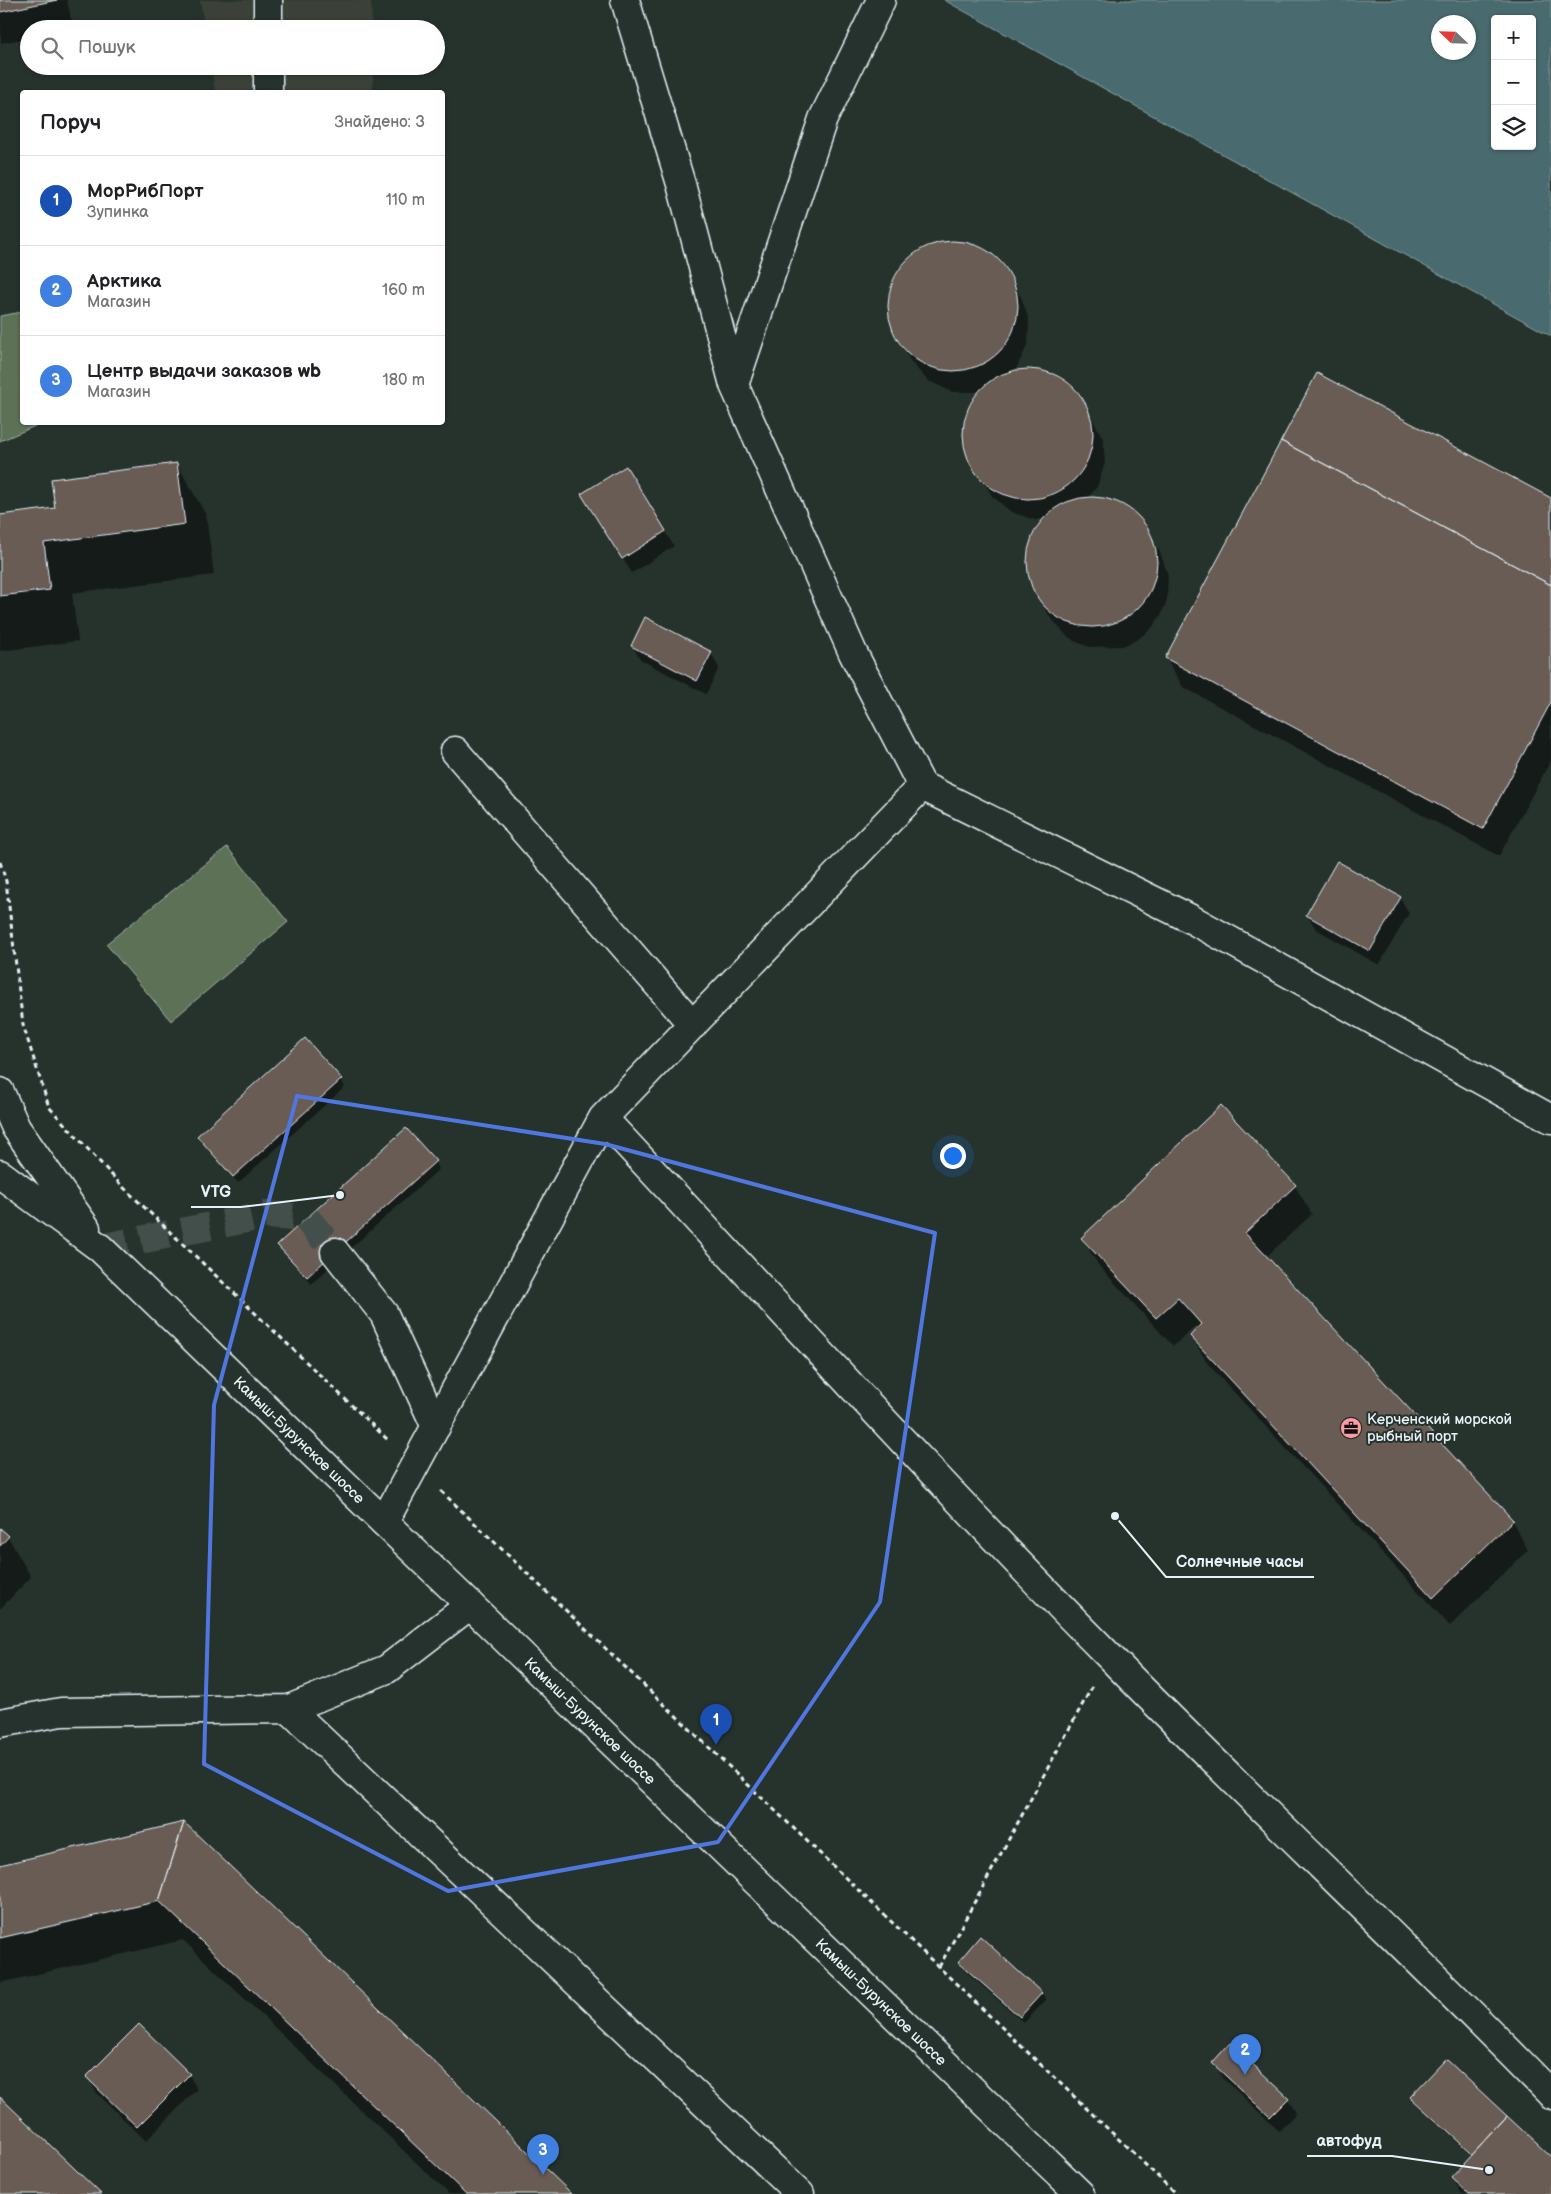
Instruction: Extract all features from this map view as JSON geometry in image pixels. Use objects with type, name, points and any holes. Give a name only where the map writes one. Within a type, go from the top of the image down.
[{"type":"main road","points":[[268,0],[268,20]]},
{"type":"main road","points":[[625,0],[681,184],[734,385],[853,653],[922,786],[1191,919],[1551,1119]]},
{"type":"main road","points":[[734,385],[822,119],[881,0]]},
{"type":"main road","points":[[454,751],[693,1024]]},
{"type":"main road","points":[[384,1522],[604,1118],[922,786]]},
{"type":"main road","points":[[0,1092],[16,1128],[100,1248]]},
{"type":"main road","points":[[604,1118],[926,1464],[1108,1656],[1469,2009],[1551,2094]]},
{"type":"main road","points":[[0,1174],[100,1248]]},
{"type":"main road","name":"Камыш-Бурунское шоссе","points":[[100,1248],[1080,2194]]},
{"type":"main road","points":[[335,1252],[384,1314],[436,1427]]},
{"type":"main road","points":[[0,1722],[61,1712],[289,1709],[387,1669],[470,1605]]},
{"type":"main road","points":[[289,1709],[800,2194]]},
{"type":"path","points":[[0,862],[6,881],[23,1025],[49,1107],[122,1186],[1176,2194]]},
{"type":"path","points":[[939,1967],[1108,1656]]},
{"type":"highlighted area","points":[[297,1096],[605,1144],[935,1233],[880,1602],[718,1842],[448,1891],[204,1764],[214,1405]]},
{"type":"shaded area","points":[[200,0],[371,0],[372,20],[203,20]]},
{"type":"shaded area","points":[[212,75],[373,75],[373,90],[215,90]]},
{"type":"green space","points":[[20,312],[20,425],[37,425],[0,441],[0,316]]},
{"type":"green space","points":[[227,847],[288,922],[171,1021],[106,944]]},
{"type":"water","points":[[944,0],[1551,0],[1551,336]]},
{"type":"building","points":[[0,0],[57,0],[0,12]]},
{"type":"building","points":[[953,241],[966,242],[978,246],[999,260],[1013,281],[1017,293],[1017,319],[1013,331],[999,352],[978,366],[966,370],[953,371],[940,370],[928,366],[907,352],[893,331],[889,319],[888,306],[889,293],[893,281],[907,260],[928,246],[940,242]]},
{"type":"building","points":[[1028,369],[1041,370],[1053,374],[1074,388],[1088,409],[1092,421],[1092,447],[1088,459],[1074,480],[1053,494],[1041,498],[1028,499],[1015,498],[1003,494],[982,480],[968,459],[964,447],[963,434],[964,421],[968,409],[982,388],[1003,374],[1015,370]]},
{"type":"building","points":[[1317,373],[1551,498],[1551,585],[1281,441]]},
{"type":"building","points":[[1281,441],[1551,585],[1551,702],[1483,829],[1165,658]]},
{"type":"building","points":[[177,463],[185,524],[44,543],[50,590],[0,596],[0,515],[55,508],[51,479]]},
{"type":"building","points":[[626,466],[666,531],[622,559],[581,494]]},
{"type":"building","points":[[1092,497],[1105,498],[1117,502],[1138,516],[1152,537],[1156,549],[1156,575],[1152,587],[1138,608],[1117,622],[1105,626],[1092,627],[1079,626],[1067,622],[1046,608],[1032,587],[1028,575],[1027,562],[1028,549],[1032,537],[1046,516],[1067,502],[1079,498]]},
{"type":"building","points":[[645,617],[712,652],[697,681],[631,646]]},
{"type":"building","points":[[1337,861],[1401,897],[1370,951],[1306,915]]},
{"type":"building","points":[[305,1038],[342,1079],[233,1177],[197,1136]]},
{"type":"building","name":"Керченский морской рыбный порт","points":[[1221,1105],[1296,1185],[1245,1233],[1513,1520],[1433,1598],[1190,1336],[1201,1324],[1178,1298],[1156,1318],[1081,1238]]},
{"type":"building","points":[[406,1128],[436,1161],[307,1277],[277,1245]]},
{"type":"building","points":[[0,1528],[9,1536],[0,1546]]},
{"type":"building","points":[[184,1822],[159,1901],[0,1938],[0,1865]]},
{"type":"building","points":[[184,1822],[572,2194],[466,2194],[159,1901]]},
{"type":"building","points":[[980,1936],[1042,1993],[1020,2017],[958,1962]]},
{"type":"building","points":[[139,2024],[190,2074],[137,2127],[86,2077]]},
{"type":"building","points":[[1230,2043],[1289,2098],[1270,2117],[1212,2063]]},
{"type":"building","points":[[1446,2059],[1507,2116],[1472,2154],[1410,2097]]},
{"type":"building","points":[[0,2097],[101,2194],[0,2194]]},
{"type":"building","points":[[1507,2116],[1551,2157],[1551,2194],[1469,2194],[1451,2177]]},
{"type":"tunnel","points":[[100,1248],[266,1215],[306,1218],[335,1252]]},
{"type":"place","name":"VTG","points":[[340,1195]]},
{"type":"place","name":"Керченский морской рыбный порт","points":[[1351,1428]]},
{"type":"place","name":"Солнечные часы","points":[[1115,1516]]},
{"type":"place","name":"МорРибПорт","points":[[716,1745]]},
{"type":"place","name":"Арктика","points":[[1245,2075]]},
{"type":"place","name":"автофуд","points":[[1489,2170]]},
{"type":"place","name":"Центр выдачи заказов wb","points":[[543,2175]]}]
